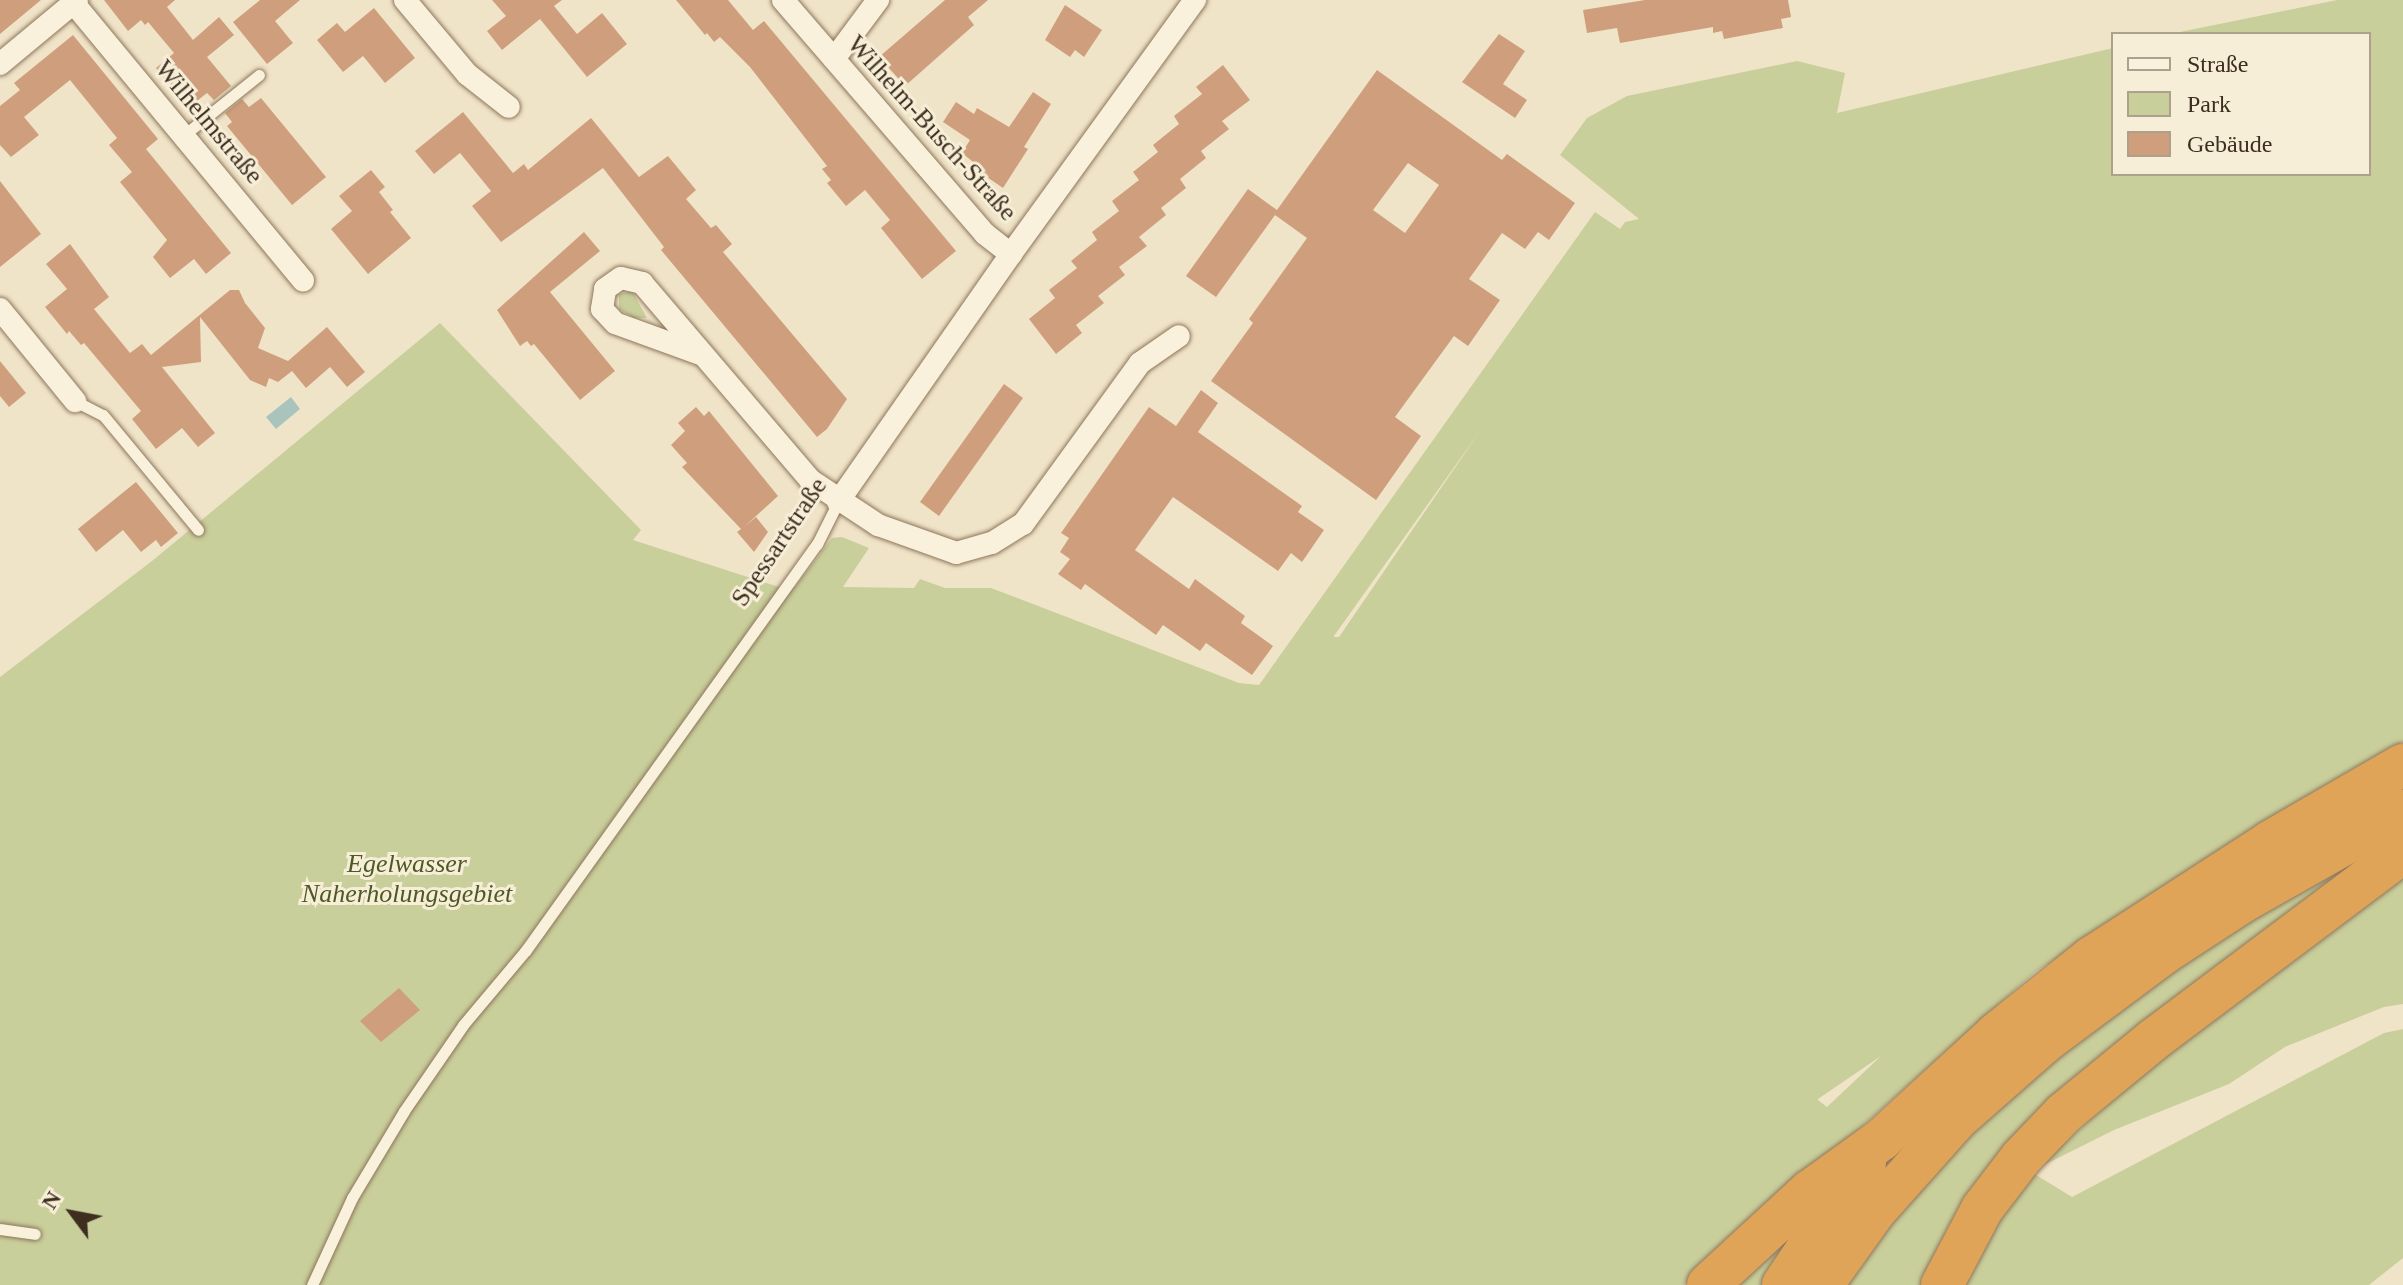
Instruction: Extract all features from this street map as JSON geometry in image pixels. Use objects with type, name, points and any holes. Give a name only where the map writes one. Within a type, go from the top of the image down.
[{"type":"highway","points":[[1708,1285],[1810,1191],[1882,1139],[1996,1034],[2091,958],[2270,842],[2403,765]]},
{"type":"highway","points":[[1822,1285],[1875,1211],[1956,1120],[2046,1041],[2164,953],[2242,902],[2403,811]]},
{"type":"highway","points":[[1942,1285],[1982,1209],[2021,1158],[2063,1114],[2153,1040],[2403,852]]},
{"type":"highway","points":[[1783,1285],[1882,1139]]},
{"type":"street","points":[[405,0],[467,74],[509,107]]},
{"type":"street","name":"Wilhelm-Busch-Straße","points":[[783,0],[985,234],[1011,254]]},
{"type":"street","points":[[834,59],[878,0]]},
{"type":"street","name":"Spessartstraße","points":[[838,502],[1011,254],[1195,0]]},
{"type":"street","points":[[0,64],[74,1]]},
{"type":"street","name":"Wilhelmstraße","points":[[74,1],[303,280]]},
{"type":"street","points":[[0,309],[75,401]]},
{"type":"street","points":[[700,354],[810,480],[838,502],[900,535],[956,553],[992,543],[1023,524],[1140,363],[1179,336]]},
{"type":"lane","points":[[184,135],[259,75]]},
{"type":"lane","points":[[75,401],[103,415],[198,530]]},
{"type":"lane","name":"Spessartstraße","points":[[312,1285],[352,1198],[404,1111],[463,1025],[526,950],[817,544],[838,502]]},
{"type":"lane","points":[[0,1229],[35,1234]]},
{"type":"green space","name":"Egelwasser Naherholungsgebiet","points":[[2337,0],[2403,0],[2403,742],[2035,972],[1684,1285],[0,1285],[0,677],[152,561],[440,323],[641,530],[633,540],[779,587],[795,587],[832,538],[842,537],[869,548],[843,587],[914,588],[920,579],[945,588],[991,588],[1239,683],[1259,685],[1595,212],[1620,229],[1625,222],[1639,219],[1560,155],[1587,118],[1627,96],[1797,61],[1845,73],[1837,113],[2111,48],[2111,176],[2371,176],[2371,32],[2180,32]],"holes":[[[1480,431],[1339,637],[1334,636]],[[1881,1056],[1827,1107],[1818,1099]]]},
{"type":"green space","points":[[632,291],[647,318],[634,318],[619,309],[619,294]]},
{"type":"green space","points":[[2403,823],[2000,1153],[2072,1197],[2384,1033],[2403,1029],[2403,1258],[2369,1285],[1839,1285],[1937,1156],[2134,989]]},
{"type":"green space","points":[[2403,868],[2403,1004],[2384,1007],[2285,1047],[2229,1084],[2114,1130],[2036,1169],[2201,1019]]},
{"type":"green space","points":[[1826,1189],[1768,1285],[1727,1285]]},
{"type":"water","points":[[291,397],[300,409],[276,429],[266,417]]},
{"type":"building","points":[[0,0],[41,0],[0,34]]},
{"type":"building","points":[[104,0],[175,0],[167,7],[193,40],[219,17],[234,35],[207,57],[231,86],[214,100],[207,93],[188,108],[156,68],[174,53],[148,22],[145,25],[141,20],[128,31]]},
{"type":"building","points":[[260,0],[300,0],[275,21],[293,43],[267,64],[233,22]]},
{"type":"building","points":[[492,0],[562,0],[554,6],[577,34],[602,13],[627,44],[587,77],[540,19],[502,50],[487,31],[506,16]]},
{"type":"building","points":[[676,0],[728,0],[753,30],[764,21],[956,251],[922,279],[881,228],[890,220],[865,190],[846,206],[827,183],[831,180],[822,169],[827,166],[750,67],[720,37],[714,42],[707,33],[705,35]]},
{"type":"building","points":[[945,0],[988,0],[968,17],[974,25],[905,86],[879,57]]},
{"type":"building","points":[[1645,0],[1788,0],[1791,17],[1781,19],[1783,28],[1724,39],[1722,31],[1713,33],[1713,27],[1620,43],[1617,28],[1587,33],[1583,10]]},
{"type":"building","points":[[1065,5],[1102,30],[1084,57],[1075,50],[1070,57],[1045,40]]},
{"type":"building","points":[[374,8],[415,58],[385,83],[363,56],[343,72],[317,40],[337,23],[345,32]]},
{"type":"building","points":[[1499,34],[1525,51],[1503,84],[1527,100],[1515,118],[1462,82]]},
{"type":"building","points":[[73,35],[158,139],[146,149],[231,253],[206,274],[194,259],[170,278],[153,257],[167,240],[120,182],[132,172],[109,145],[117,138],[70,80],[24,117],[39,135],[11,157],[0,145],[0,106],[20,90],[14,83]]},
{"type":"building","points":[[1223,65],[1250,100],[1222,121],[1229,129],[1201,151],[1206,158],[1180,179],[1186,188],[1161,208],[1166,215],[1139,237],[1147,246],[1119,267],[1125,275],[1098,296],[1104,303],[1076,325],[1082,333],[1056,354],[1029,319],[1055,298],[1049,290],[1077,268],[1071,261],[1097,240],[1092,232],[1119,211],[1112,201],[1139,180],[1133,172],[1158,152],[1153,145],[1179,124],[1174,116],[1202,94],[1196,87]]},
{"type":"building","points":[[1377,70],[1502,160],[1507,154],[1575,203],[1549,240],[1538,232],[1525,249],[1502,233],[1469,279],[1500,300],[1468,346],[1454,336],[1395,417],[1421,436],[1376,500],[1211,381],[1253,323],[1249,319],[1307,238],[1275,215],[1216,297],[1186,276],[1248,189],[1277,210]],"holes":[[[1408,163],[1439,185],[1405,233],[1373,210]]]},
{"type":"building","points":[[1033,92],[1051,104],[1003,188],[981,173],[983,170],[962,153],[970,140],[943,122],[956,102],[974,114],[977,108],[1009,127]]},
{"type":"building","points":[[261,98],[326,177],[292,205],[227,126],[232,122],[225,113],[242,99],[249,107]]},
{"type":"building","points":[[463,112],[513,173],[524,164],[528,170],[591,118],[639,177],[668,156],[696,190],[686,199],[711,228],[716,225],[732,244],[723,252],[847,399],[827,429],[817,437],[661,250],[664,247],[603,168],[501,242],[472,206],[491,191],[460,153],[434,174],[415,151]]},
{"type":"building","points":[[371,170],[385,187],[379,192],[393,210],[390,212],[411,238],[368,274],[331,229],[352,211],[339,196]]},
{"type":"building","points":[[0,181],[41,234],[0,267]]},
{"type":"building","points":[[584,232],[600,251],[550,292],[615,371],[580,400],[534,344],[531,346],[527,341],[520,346],[497,310]]},
{"type":"building","points":[[70,244],[109,297],[94,309],[130,353],[142,344],[151,355],[230,290],[239,290],[265,328],[258,348],[288,361],[327,327],[365,372],[347,387],[330,367],[306,388],[292,371],[278,382],[269,378],[266,387],[250,380],[200,317],[201,362],[162,367],[215,433],[198,447],[182,428],[156,449],[132,419],[141,411],[84,343],[81,345],[69,331],[67,334],[45,307],[67,289],[46,264]]},
{"type":"building","points":[[0,361],[26,393],[9,407],[0,396]]},
{"type":"building","points":[[1004,384],[1023,398],[939,516],[920,502]]},
{"type":"building","points":[[1201,390],[1218,403],[1198,432],[1302,506],[1298,512],[1324,530],[1302,562],[1291,553],[1278,571],[1173,497],[1135,550],[1189,589],[1195,579],[1245,616],[1241,623],[1273,646],[1252,675],[1206,643],[1200,651],[1163,625],[1156,635],[1085,584],[1081,590],[1058,574],[1070,559],[1060,552],[1069,538],[1061,533],[1149,407],[1176,426]]},
{"type":"building","points":[[696,407],[704,416],[709,411],[778,496],[744,527],[756,517],[768,532],[754,552],[737,532],[741,529],[682,467],[687,463],[671,445],[685,431],[678,423]]},
{"type":"building","points":[[136,482],[178,533],[161,547],[156,540],[141,552],[123,530],[96,552],[78,529]]},
{"type":"building","points":[[399,988],[420,1010],[381,1042],[360,1021]]}]
